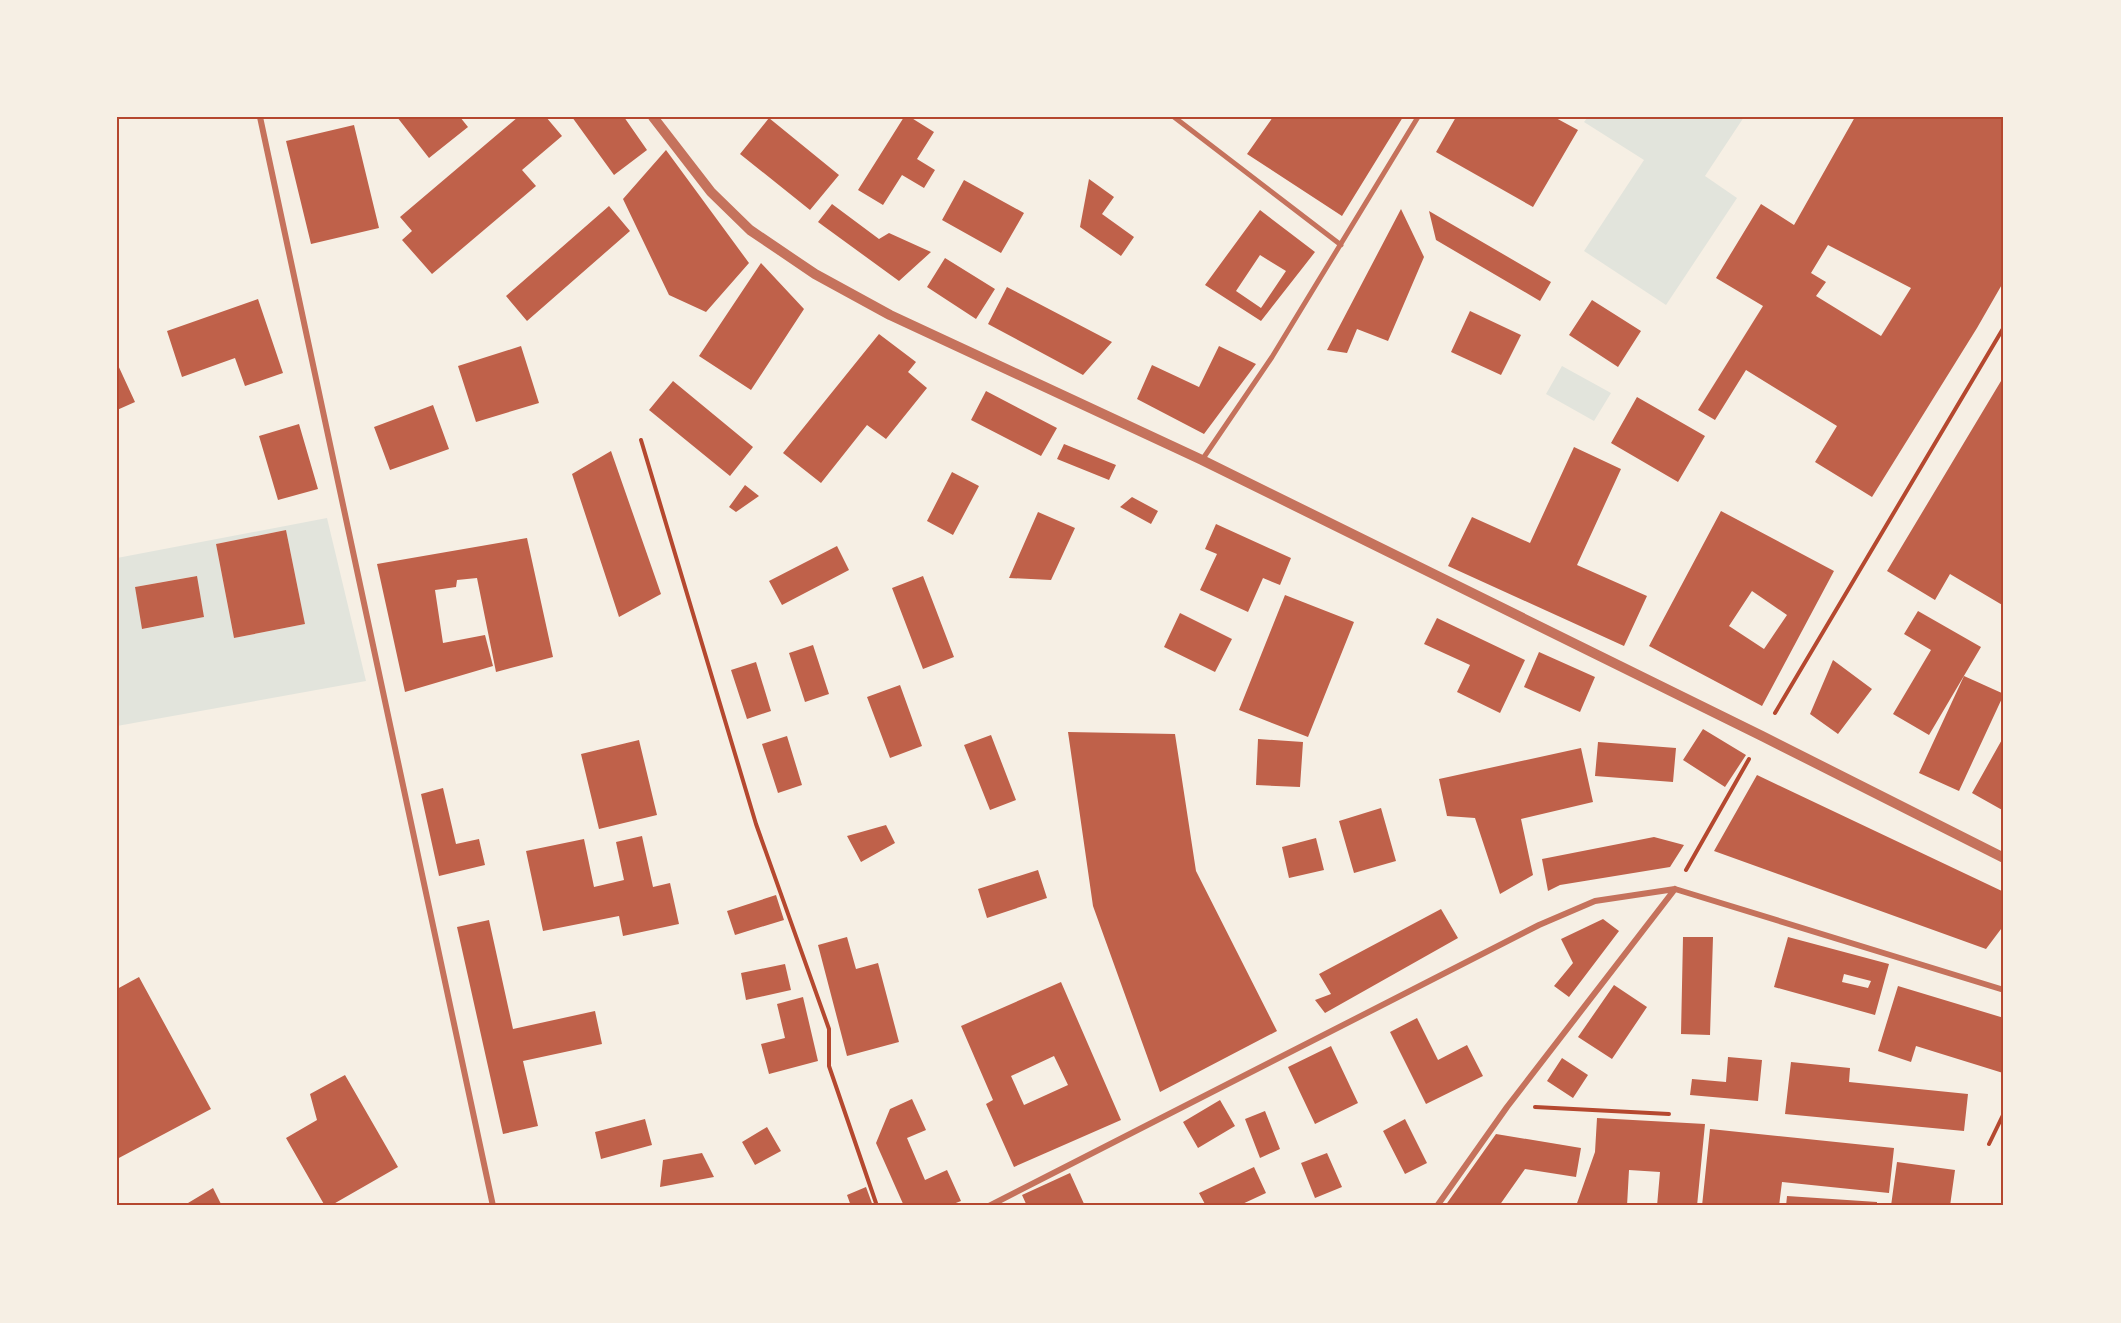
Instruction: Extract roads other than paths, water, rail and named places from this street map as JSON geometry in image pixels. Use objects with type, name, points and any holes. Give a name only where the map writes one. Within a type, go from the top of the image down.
[{"type":"street","points":[[260,117],[493,1206]]},
{"type":"street","points":[[653,117],[711,192],[750,230],[815,274],[890,315],[1202,460],[2004,858]]},
{"type":"street","points":[[1174,117],[1341,244]]},
{"type":"street","points":[[1202,460],[1272,357],[1418,117]]},
{"type":"street","points":[[988,1206],[1539,925],[1595,901],[1675,889],[2004,990]]},
{"type":"street","points":[[1437,1206],[1507,1107],[1675,889]]}]
